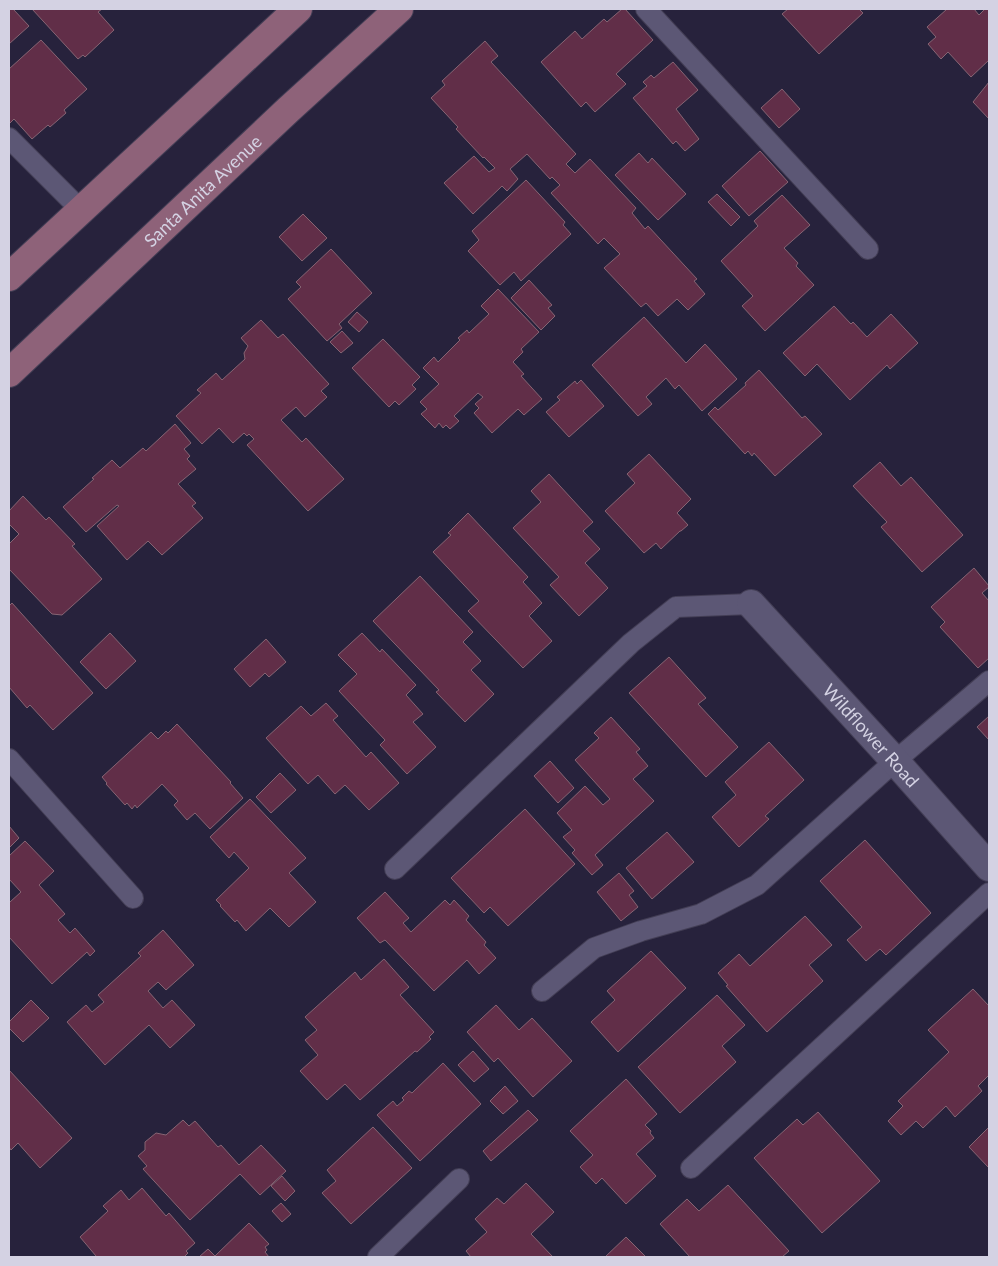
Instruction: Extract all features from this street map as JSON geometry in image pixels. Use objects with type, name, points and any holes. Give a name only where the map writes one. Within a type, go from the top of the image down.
[{"type":"main road","points":[[9,277],[298,9]]},
{"type":"main road","name":"Santa Anita Avenue","points":[[9,373],[398,9]]},
{"type":"street","name":"Wildflower Road","points":[[751,604],[896,761],[989,867]]},
{"type":"lane","points":[[646,9],[868,249]]},
{"type":"lane","points":[[9,138],[81,210]]},
{"type":"lane","points":[[395,869],[631,643],[676,607],[751,604]]},
{"type":"lane","points":[[542,991],[594,948],[640,931],[701,914],[757,885],[989,681]]},
{"type":"lane","points":[[9,759],[133,898]]},
{"type":"lane","points":[[691,1168],[989,893]]},
{"type":"lane","points":[[378,1257],[459,1179]]},
{"type":"building","points":[[9,9],[13,9],[29,26],[9,44]]},
{"type":"building","points":[[32,9],[102,9],[98,12],[114,30],[85,57],[83,55],[78,59]]},
{"type":"building","points":[[622,9],[625,9],[653,40],[616,74],[626,84],[595,112],[586,102],[581,107],[541,62],[575,31],[582,39],[604,19],[607,22]]},
{"type":"building","points":[[788,9],[859,9],[863,13],[819,54],[782,14]]},
{"type":"building","points":[[947,9],[974,9],[979,15],[985,9],[989,9],[989,60],[971,77],[948,52],[941,59],[928,44],[936,37],[927,27]]},
{"type":"building","points":[[41,40],[87,89],[64,110],[66,113],[32,139],[14,119],[9,122],[9,69]]},
{"type":"building","points":[[485,41],[498,56],[491,62],[576,154],[566,164],[575,173],[590,159],[636,208],[632,213],[645,229],[648,226],[697,279],[694,281],[705,294],[688,310],[677,299],[658,316],[646,303],[641,307],[604,268],[620,254],[604,238],[598,244],[551,193],[560,185],[552,177],[550,179],[527,154],[510,169],[518,179],[507,191],[502,186],[473,214],[444,183],[474,156],[489,172],[495,168],[456,129],[458,127],[431,98],[445,85],[442,81]]},
{"type":"building","points":[[673,62],[698,90],[676,109],[699,139],[685,151],[676,141],[673,144],[633,98],[647,86],[643,82],[651,75],[654,78]]},
{"type":"building","points":[[989,82],[989,119],[973,102]]},
{"type":"building","points":[[782,89],[800,109],[779,128],[761,108]]},
{"type":"building","points":[[760,151],[788,182],[749,216],[722,186]]},
{"type":"building","points":[[639,153],[648,163],[652,158],[686,194],[658,220],[615,175]]},
{"type":"building","points":[[526,180],[565,222],[563,225],[571,234],[521,281],[514,272],[500,285],[468,251],[479,240],[472,231]]},
{"type":"building","points":[[717,194],[740,217],[731,226],[708,202]]},
{"type":"building","points":[[782,195],[810,225],[784,248],[798,263],[796,266],[814,285],[765,331],[742,306],[753,296],[721,261],[758,226],[754,221]]},
{"type":"building","points":[[303,214],[327,238],[302,261],[279,237]]},
{"type":"building","points":[[331,249],[372,293],[339,324],[342,328],[327,341],[288,299],[301,287],[296,282]]},
{"type":"building","points":[[529,280],[552,305],[548,308],[555,316],[541,330],[511,298]]},
{"type":"building","points":[[498,289],[539,332],[521,349],[523,352],[513,362],[524,374],[521,376],[542,399],[524,415],[518,409],[492,433],[474,413],[479,408],[475,404],[483,397],[478,393],[454,416],[459,421],[450,429],[446,425],[443,428],[439,423],[435,428],[421,414],[427,409],[420,402],[439,384],[423,368],[434,357],[438,362],[460,340],[458,338],[467,330],[469,333],[489,314],[481,306]]},
{"type":"building","points":[[834,306],[867,337],[891,314],[918,343],[890,369],[887,365],[850,400],[817,364],[805,376],[783,353]]},
{"type":"building","points":[[357,312],[368,322],[359,332],[348,322]]},
{"type":"building","points":[[644,317],[686,363],[705,344],[737,379],[702,411],[679,385],[675,389],[666,378],[646,397],[652,404],[638,416],[592,365]]},
{"type":"building","points":[[261,320],[278,338],[283,334],[329,384],[321,391],[327,397],[305,417],[296,407],[281,420],[302,442],[306,438],[344,479],[308,511],[247,445],[254,439],[249,434],[247,436],[244,433],[233,443],[219,428],[202,444],[176,416],[201,393],[197,390],[216,373],[222,380],[245,359],[244,353],[248,346],[241,338]]},
{"type":"building","points":[[342,331],[353,343],[341,353],[330,342]]},
{"type":"building","points":[[383,339],[420,377],[412,385],[416,389],[399,405],[395,401],[389,407],[352,368]]},
{"type":"building","points":[[759,370],[802,418],[805,416],[822,434],[775,476],[754,453],[752,456],[748,451],[745,454],[708,414],[715,407],[718,410],[746,385],[745,383]]},
{"type":"building","points":[[581,380],[604,406],[569,437],[546,412],[560,400],[557,397],[575,381],[577,384]]},
{"type":"building","points":[[175,424],[191,443],[184,449],[190,456],[187,459],[196,469],[178,484],[196,503],[192,506],[203,518],[162,555],[148,541],[127,560],[97,526],[119,506],[117,505],[86,532],[63,507],[112,460],[120,468],[143,448],[146,451]]},
{"type":"building","points":[[649,454],[691,499],[677,513],[688,525],[661,549],[656,543],[644,553],[605,511],[635,483],[627,474]]},
{"type":"building","points":[[880,462],[901,486],[911,477],[963,535],[922,572],[881,527],[887,522],[853,486]]},
{"type":"building","points":[[549,474],[593,522],[583,531],[600,549],[585,563],[608,588],[579,616],[550,585],[559,577],[513,528],[541,502],[531,491]]},
{"type":"building","points":[[23,496],[46,520],[49,517],[75,544],[72,546],[102,579],[62,615],[52,614],[9,569],[9,544],[19,534],[9,524],[9,511]]},
{"type":"building","points":[[468,513],[528,577],[523,582],[542,603],[529,616],[552,641],[523,668],[468,611],[479,601],[433,552],[451,535],[448,533]]},
{"type":"building","points":[[974,568],[989,586],[982,593],[989,601],[989,658],[978,668],[940,627],[945,622],[931,607]]},
{"type":"building","points":[[420,576],[473,632],[463,642],[481,661],[471,670],[494,694],[465,722],[436,692],[439,690],[373,621]]},
{"type":"building","points":[[12,603],[93,693],[53,730],[30,705],[27,708],[9,687],[9,606]]},
{"type":"building","points":[[110,633],[136,661],[106,689],[80,662]]},
{"type":"building","points":[[362,633],[380,652],[382,649],[416,685],[406,695],[423,714],[413,722],[436,747],[407,774],[380,745],[385,740],[339,691],[357,674],[338,655]]},
{"type":"building","points":[[266,639],[286,662],[269,677],[265,673],[250,687],[234,669]]},
{"type":"building","points":[[669,657],[706,698],[698,704],[738,747],[706,777],[629,693]]},
{"type":"building","points":[[326,703],[338,716],[333,720],[366,757],[371,752],[399,783],[369,810],[345,785],[335,794],[318,775],[308,784],[266,738],[301,706],[311,716]]},
{"type":"building","points":[[989,716],[989,740],[977,727]]},
{"type":"building","points":[[611,717],[640,749],[636,752],[648,766],[633,779],[654,801],[595,855],[603,865],[592,875],[572,853],[575,850],[563,837],[572,830],[557,813],[585,786],[603,805],[610,799],[575,760],[599,738],[594,733]]},
{"type":"building","points":[[177,724],[231,782],[243,798],[210,829],[195,813],[187,820],[174,805],[178,801],[162,784],[137,808],[135,805],[132,809],[127,803],[125,805],[102,777],[151,732],[158,739]]},
{"type":"building","points":[[769,742],[804,780],[765,816],[769,819],[739,847],[712,817],[736,795],[725,782]]},
{"type":"building","points":[[550,761],[574,788],[558,803],[534,776]]},
{"type":"building","points":[[280,773],[296,790],[271,813],[256,797]]},
{"type":"building","points":[[250,799],[306,858],[289,873],[316,902],[289,927],[270,908],[246,931],[237,920],[235,922],[216,900],[249,868],[234,852],[229,858],[210,837]]},
{"type":"building","points":[[525,809],[575,864],[508,926],[490,907],[484,913],[451,878]]},
{"type":"building","points":[[9,826],[19,838],[9,848]]},
{"type":"building","points":[[667,832],[694,862],[652,899],[626,868]]},
{"type":"building","points":[[865,840],[931,913],[886,955],[880,949],[866,961],[847,940],[862,927],[820,881]]},
{"type":"building","points":[[25,841],[54,871],[39,885],[65,914],[58,920],[70,933],[75,928],[95,951],[90,956],[87,952],[52,984],[9,937],[9,900],[10,902],[21,892],[9,879],[9,856]]},
{"type":"building","points":[[619,873],[634,891],[629,895],[638,907],[621,921],[597,892]]},
{"type":"building","points":[[385,892],[409,918],[403,923],[411,932],[445,900],[450,905],[454,900],[469,916],[466,920],[486,942],[484,945],[496,958],[479,974],[467,960],[434,991],[385,940],[380,943],[357,918]]},
{"type":"building","points":[[805,916],[832,945],[809,965],[823,981],[767,1032],[726,986],[728,985],[718,973],[739,954],[750,966]]},
{"type":"building","points":[[163,930],[194,965],[166,990],[158,982],[148,991],[163,1008],[172,1000],[195,1025],[170,1048],[149,1025],[105,1065],[67,1022],[86,1005],[92,1012],[104,1002],[98,995],[141,956],[138,953]]},
{"type":"building","points":[[651,951],[686,988],[618,1052],[591,1022],[615,1000],[607,991]]},
{"type":"building","points":[[384,959],[409,987],[400,995],[434,1032],[429,1037],[431,1039],[417,1052],[415,1051],[360,1100],[345,1084],[327,1100],[300,1071],[318,1055],[305,1040],[317,1030],[305,1017],[355,972],[361,980]]},
{"type":"building","points":[[973,989],[989,1006],[989,1075],[978,1086],[982,1091],[955,1117],[946,1106],[923,1128],[916,1121],[901,1135],[888,1121],[903,1106],[898,1101],[949,1052],[928,1030]]},
{"type":"building","points":[[717,995],[745,1025],[722,1046],[736,1062],[680,1113],[638,1067]]},
{"type":"building","points":[[31,1000],[49,1018],[23,1042],[9,1028],[9,1022]]},
{"type":"building","points":[[496,1005],[519,1030],[532,1018],[572,1061],[533,1097],[498,1058],[494,1062],[467,1032]]},
{"type":"building","points":[[473,1051],[489,1069],[474,1082],[458,1065]]},
{"type":"building","points":[[443,1063],[481,1104],[420,1161],[377,1115],[393,1101],[397,1106],[404,1100],[402,1098],[409,1091],[412,1093]]},
{"type":"building","points":[[9,1070],[72,1138],[40,1168],[18,1143],[11,1150],[9,1147]]},
{"type":"building","points":[[626,1079],[657,1114],[645,1125],[651,1131],[650,1133],[654,1138],[636,1154],[656,1176],[626,1204],[602,1178],[596,1184],[580,1167],[593,1155],[570,1131]]},
{"type":"building","points":[[505,1086],[518,1101],[503,1114],[490,1101]]},
{"type":"building","points":[[528,1110],[538,1120],[491,1161],[483,1151]]},
{"type":"building","points":[[818,1112],[880,1181],[822,1233],[754,1158],[797,1119],[803,1125]]},
{"type":"building","points":[[183,1120],[189,1126],[195,1121],[218,1147],[221,1145],[239,1165],[261,1145],[286,1171],[260,1195],[240,1174],[190,1220],[143,1169],[147,1166],[138,1156],[145,1150],[145,1142],[156,1133],[166,1135]]},
{"type":"building","points":[[373,1127],[412,1168],[351,1224],[322,1193],[336,1181],[327,1170]]},
{"type":"building","points":[[989,1127],[989,1168],[969,1147]]},
{"type":"building","points":[[282,1176],[295,1191],[285,1201],[271,1186]]},
{"type":"building","points":[[526,1183],[554,1212],[531,1234],[553,1257],[471,1257],[466,1251],[487,1232],[475,1219],[497,1198],[504,1204]]},
{"type":"building","points":[[728,1185],[789,1251],[782,1257],[690,1257],[660,1224],[687,1199],[699,1211]]},
{"type":"building","points":[[142,1188],[166,1216],[169,1213],[195,1243],[186,1251],[188,1253],[184,1257],[95,1257],[80,1237],[108,1211],[103,1206],[121,1190],[129,1200]]},
{"type":"building","points":[[281,1203],[291,1214],[282,1222],[272,1211]]},
{"type":"building","points":[[249,1223],[269,1244],[265,1247],[267,1250],[265,1252],[269,1257],[199,1257],[208,1249],[215,1256]]},
{"type":"building","points":[[626,1237],[646,1257],[605,1257]]}]
